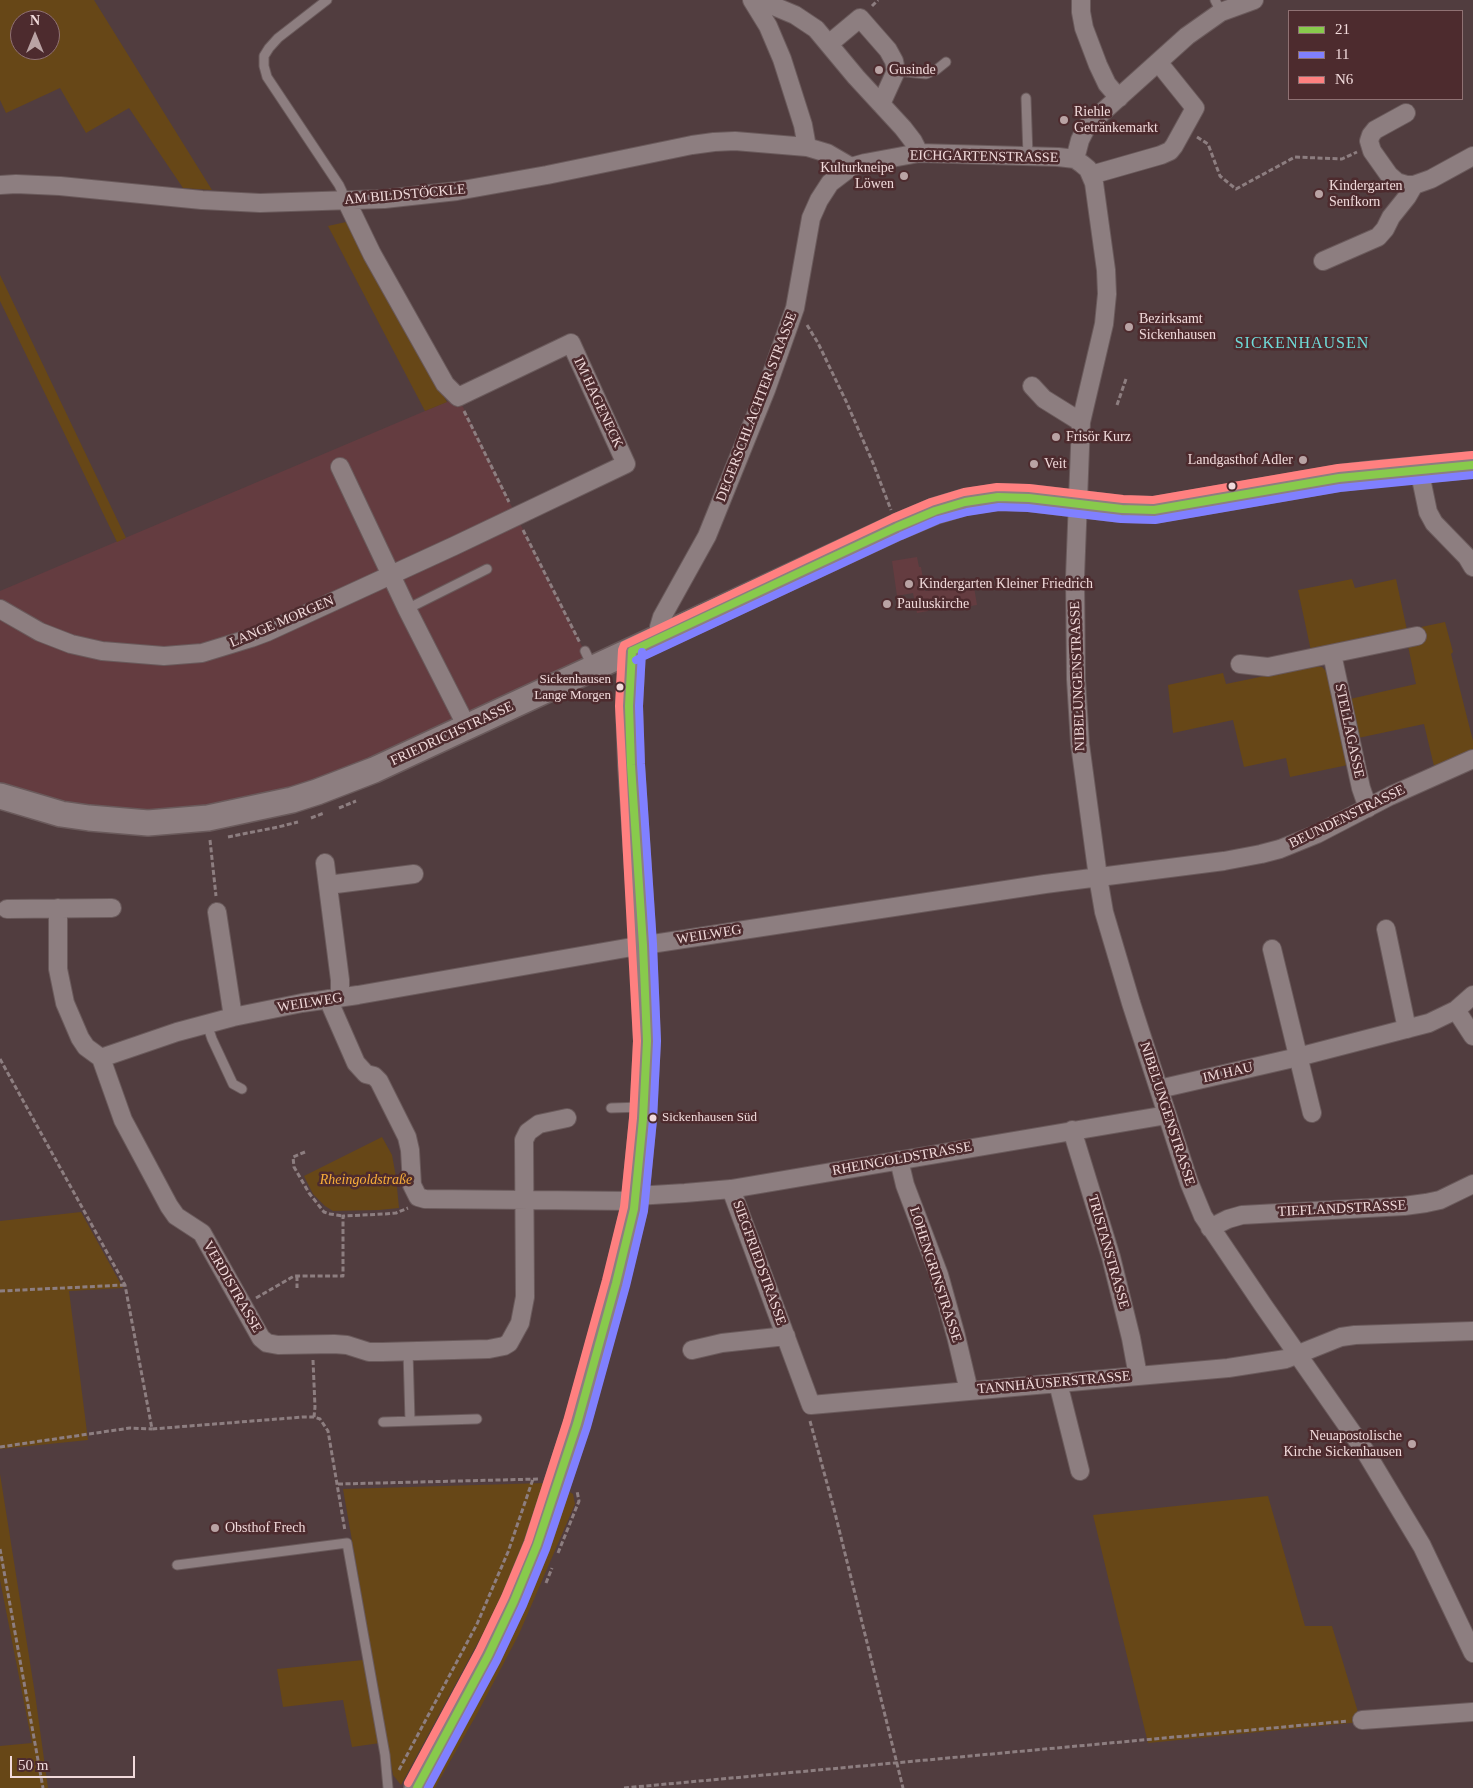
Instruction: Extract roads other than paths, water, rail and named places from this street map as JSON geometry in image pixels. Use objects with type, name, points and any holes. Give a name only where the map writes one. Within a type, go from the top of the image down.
[{"type":"street","points":[[752,0],[768,26],[782,59],[803,124],[807,147]]},
{"type":"street","points":[[759,0],[806,22],[816,29],[913,141],[919,153]]},
{"type":"street","points":[[1081,0],[1084,28],[1098,65],[1107,84],[1119,98]]},
{"type":"street","points":[[1075,159],[1080,140],[1087,126],[1218,6],[1254,0]]},
{"type":"street","points":[[830,43],[860,18],[888,50],[894,60],[896,71],[881,104]]},
{"type":"street","points":[[1080,503],[1081,422],[1086,394],[1104,324],[1107,294],[1106,270],[1094,183],[1091,175],[1170,151],[1185,128],[1195,108],[1158,62]]},
{"type":"street","points":[[1406,113],[1375,130],[1370,135],[1370,145],[1389,176],[1397,182],[1414,185],[1431,179],[1473,156]]},
{"type":"street","name":"AM BILDSTÖCKLE","points":[[0,185],[60,186],[232,202],[295,203],[392,198],[458,191],[692,145],[735,141],[807,147],[826,153],[846,171]]},
{"type":"street","name":"EICHGARTENSTRASSE","points":[[846,171],[865,163],[919,153],[1075,159],[1088,169],[1091,175]]},
{"type":"street","name":"DEGERSCHLACHTER STRASSE","points":[[660,637],[659,627],[662,617],[699,552],[724,497],[766,390],[795,308],[811,218],[819,200],[830,183],[846,171]]},
{"type":"street","points":[[1323,261],[1378,237],[1414,185]]},
{"type":"street","name":"IM HAGENECK","points":[[346,200],[372,254],[445,384],[451,391],[458,397],[571,343],[626,464],[391,575]]},
{"type":"street","points":[[1032,386],[1044,399],[1081,422]]},
{"type":"street","name":"FRIEDRICHSTRASSE","points":[[0,796],[33,807],[89,818],[148,822],[208,818],[266,807],[318,792],[374,770],[467,727],[589,660],[632,650],[897,527],[935,511],[965,502],[990,498],[1040,498],[1122,509],[1154,510],[1331,480],[1419,469],[1473,465]]},
{"type":"street","points":[[340,467],[407,609],[467,727]]},
{"type":"street","points":[[1419,469],[1428,512],[1434,523],[1467,557],[1473,566]]},
{"type":"street","name":"NIBELUNGENSTRASSE","points":[[1080,503],[1075,608],[1077,711],[1098,877],[1112,940],[1189,1182],[1198,1206],[1210,1228],[1365,1451],[1438,1577],[1473,1653]]},
{"type":"street","name":"LANGE MORGEN","points":[[0,609],[40,632],[84,648],[118,654],[177,656],[202,653],[251,638],[391,575]]},
{"type":"street","points":[[1240,664],[1268,667],[1417,636]]},
{"type":"street","points":[[407,1780],[488,1656],[514,1601],[537,1545],[577,1424],[616,1283],[636,1198],[644,1107],[647,1041],[643,946],[631,765],[630,706],[632,650]]},
{"type":"street","name":"STELLAGASSE","points":[[1332,654],[1361,788],[1368,808]]},
{"type":"street","name":"BEUNDENSTRASSE","points":[[1098,877],[1224,861],[1280,849],[1317,834],[1473,759]]},
{"type":"street","points":[[325,863],[340,980],[334,998]]},
{"type":"street","points":[[328,885],[414,874]]},
{"type":"street","name":"WEILWEG","points":[[101,1058],[141,1044],[233,1017],[334,998],[643,946],[1098,877]]},
{"type":"street","points":[[58,908],[58,969],[63,998],[80,1038],[86,1047],[101,1058]]},
{"type":"street","points":[[7,909],[112,908]]},
{"type":"street","points":[[217,912],[233,1017]]},
{"type":"street","points":[[1386,929],[1408,1029]]},
{"type":"street","points":[[1272,948],[1312,1113]]},
{"type":"street","name":"IM HAU","points":[[1159,1089],[1298,1057],[1429,1023],[1456,1010],[1473,995]]},
{"type":"street","name":"RHEINGOLDSTRASSE","points":[[334,998],[356,1063],[366,1074],[374,1076],[379,1081],[403,1130],[410,1150],[412,1184],[418,1197],[425,1199],[636,1198],[731,1189],[1167,1115]]},
{"type":"street","points":[[1456,1010],[1473,1036]]},
{"type":"street","name":"VERDISTRASSE","points":[[101,1058],[123,1120],[169,1206],[176,1216],[202,1233],[261,1338],[268,1343],[278,1345],[347,1345],[369,1352],[498,1348],[504,1346],[513,1338],[520,1323],[525,1297],[524,1199]]},
{"type":"street","points":[[524,1199],[523,1150],[524,1140],[528,1132],[539,1124],[567,1118]]},
{"type":"street","name":"TRISTANSTRASSE","points":[[1072,1130],[1112,1256],[1138,1376]]},
{"type":"street","name":"LOHENGRINSTRASSE","points":[[899,1160],[905,1185],[938,1275],[962,1358],[969,1391]]},
{"type":"street","name":"TIEFLANDSTRASSE","points":[[1210,1228],[1228,1219],[1242,1215],[1426,1203],[1440,1200],[1473,1184]]},
{"type":"street","name":"SIEGFRIEDSTRASSE","points":[[731,1189],[810,1405]]},
{"type":"street","name":"TANNHÄUSERSTRASSE","points":[[810,1405],[1256,1365],[1297,1355],[1341,1337],[1473,1331]]},
{"type":"street","name":"SIEGFRIEDSTRASSE","points":[[692,1350],[722,1343],[786,1336]]},
{"type":"street","points":[[1058,1383],[1080,1471]]},
{"type":"street","points":[[1362,1720],[1473,1712]]},
{"type":"lane","points":[[327,0],[268,48],[264,56],[264,66],[267,77],[339,185],[346,200]]},
{"type":"lane","points":[[896,71],[926,74],[936,70],[946,62]]},
{"type":"lane","points":[[1026,98],[1028,156]]},
{"type":"lane","points":[[407,609],[487,569]]},
{"type":"lane","points":[[207,1024],[233,1084],[242,1089]]},
{"type":"lane","points":[[611,1108],[644,1107]]},
{"type":"lane","points":[[408,1351],[410,1421]]},
{"type":"lane","points":[[383,1422],[477,1419]]},
{"type":"lane","points":[[177,1564],[347,1543],[385,1755],[388,1788]]},
{"type":"place","name":"Gusinde","points":[[879,70]]},
{"type":"place","name":"Riehle Getränkemarkt","points":[[1064,120]]},
{"type":"place","name":"Kulturkneipe Löwen","points":[[904,176]]},
{"type":"place","name":"Kindergarten Senfkorn","points":[[1319,194]]},
{"type":"place","name":"Bezirksamt Sickenhausen","points":[[1129,327]]},
{"type":"place","name":"Frisör Kurz","points":[[1056,437]]},
{"type":"place","name":"Landgasthof Adler","points":[[1303,460]]},
{"type":"place","name":"Veit","points":[[1034,464]]},
{"type":"place","name":"Kindergarten Kleiner Friedrich","points":[[909,584]]},
{"type":"place","name":"Pauluskirche","points":[[887,604]]},
{"type":"place","name":"Sickenhausen Lange Morgen","points":[[620,687]]},
{"type":"place","name":"Sickenhausen Süd","points":[[653,1118]]},
{"type":"place","name":"Neuapostolische Kirche Sickenhausen","points":[[1412,1444]]},
{"type":"place","name":"Obsthof Frech","points":[[215,1528]]},
{"type":"district","name":"SICKENHAUSEN","points":[[1302,344]]},
{"type":"park label","name":"Rheingoldstraße","points":[[366,1180]]}]
